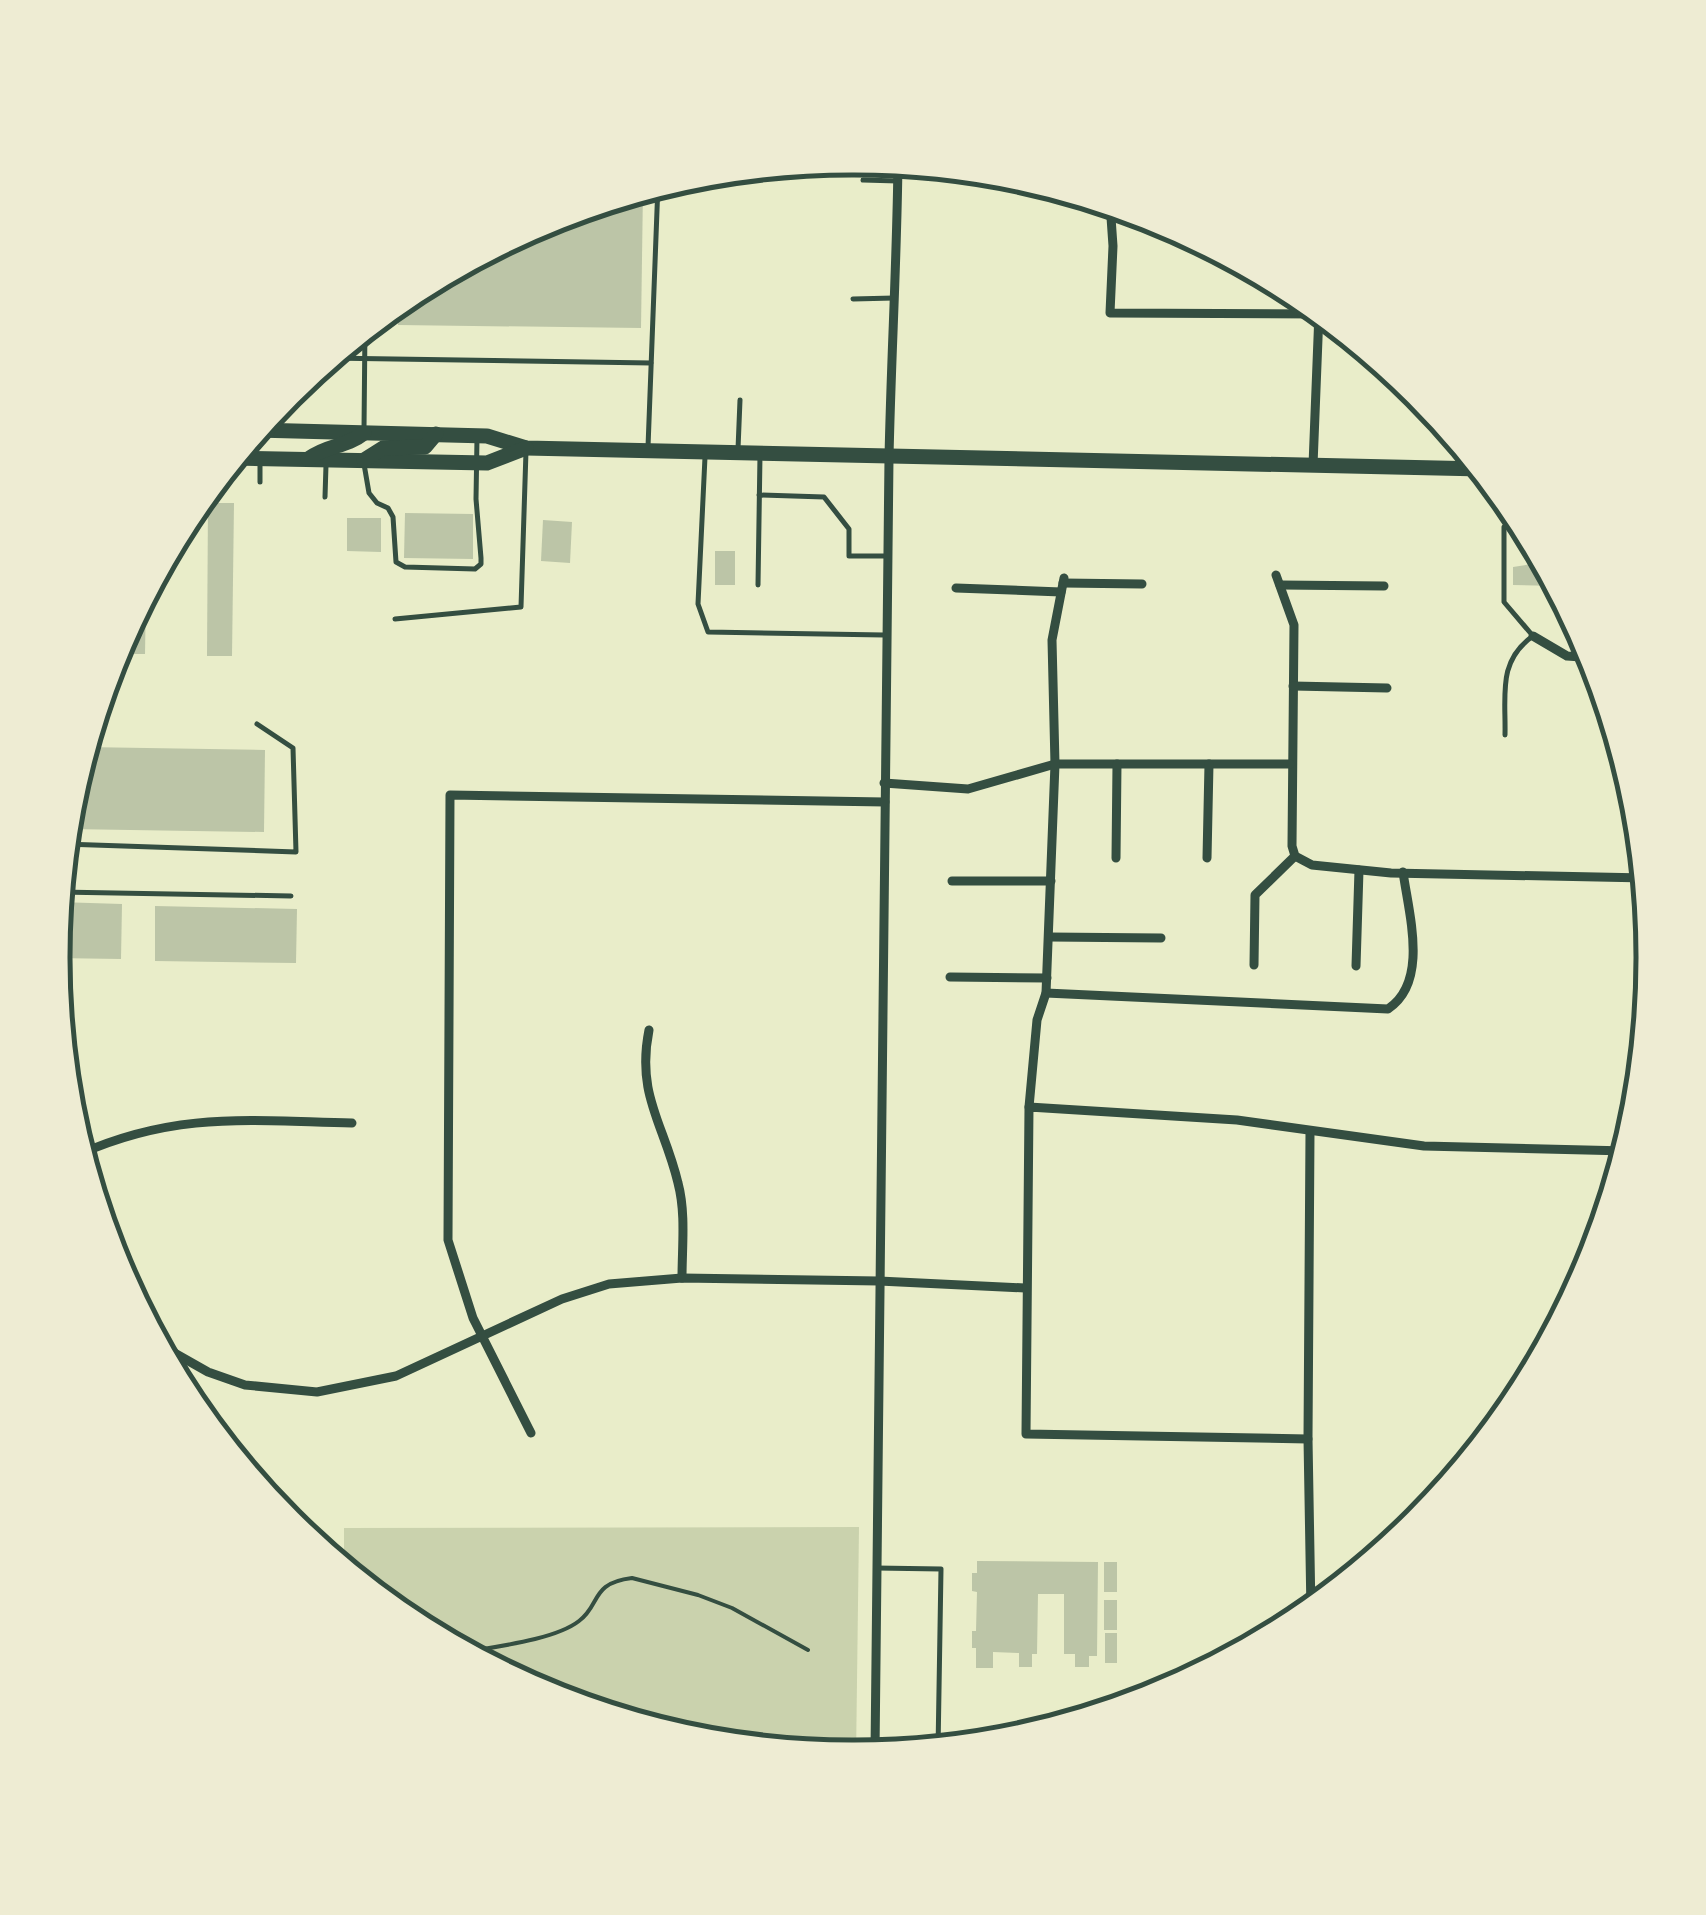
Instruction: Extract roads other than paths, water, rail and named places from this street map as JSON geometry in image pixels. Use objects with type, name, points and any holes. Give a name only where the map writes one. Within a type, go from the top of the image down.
[{"type":"main road","points":[[274,430],[478,436],[526,448],[1464,469]]},
{"type":"main road","points":[[308,460],[323,448],[352,443],[364,433]]},
{"type":"main road","points":[[363,460],[384,448],[424,447],[436,434]]},
{"type":"main road","points":[[250,458],[487,463],[526,448]]},
{"type":"street","points":[[875,1740],[884,783],[898,176]]},
{"type":"street","points":[[1111,218],[1110,313],[1297,312]]},
{"type":"street","points":[[1313,465],[1319,328]]},
{"type":"street","points":[[1384,586],[1278,580],[1294,626],[1290,764],[1295,856],[1308,864],[1430,876],[1631,878]]},
{"type":"street","points":[[1063,584],[1052,640],[1056,764],[1047,978],[1037,1020],[1028,1108],[1026,1434],[1308,1438]]},
{"type":"street","points":[[956,588],[1142,584]]},
{"type":"street","points":[[1532,636],[1575,657]]},
{"type":"street","points":[[1292,686],[1387,688]]},
{"type":"street","points":[[884,783],[968,789],[1056,764],[1290,764]]},
{"type":"street","points":[[1116,858],[1117,764]]},
{"type":"street","points":[[1207,858],[1209,764]]},
{"type":"street","points":[[531,1433],[473,1318],[451,1253],[447,1228],[450,795],[885,802]]},
{"type":"street","points":[[1254,966],[1255,895],[1295,856]]},
{"type":"street","points":[[1356,966],[1358,870]]},
{"type":"street","points":[[1046,992],[1388,1010],[1402,1000],[1413,972],[1403,872]]},
{"type":"street","points":[[952,881],[1051,881]]},
{"type":"street","points":[[1049,937],[1161,938]]},
{"type":"street","points":[[950,977],[1047,978]]},
{"type":"street","points":[[649,1030],[645,1076],[653,1114],[679,1185],[682,1278]]},
{"type":"street","points":[[1028,1108],[1236,1120],[1424,1146],[1611,1150]]},
{"type":"street","points":[[94,1148],[167,1124],[213,1120],[352,1123]]},
{"type":"street","points":[[1310,1132],[1311,1593]]},
{"type":"street","points":[[180,1357],[245,1385],[317,1392],[396,1376],[581,1292],[609,1284],[682,1278],[879,1280],[1025,1288]]},
{"type":"lane","points":[[863,180],[898,181]]},
{"type":"lane","points":[[648,450],[657,199]]},
{"type":"lane","points":[[854,299],[897,298]]},
{"type":"lane","points":[[364,346],[364,433]]},
{"type":"lane","points":[[349,359],[651,363]]},
{"type":"lane","points":[[738,452],[740,400]]},
{"type":"lane","points":[[363,460],[369,492],[393,516],[396,562],[405,567],[468,570],[481,564],[478,436]]},
{"type":"lane","points":[[395,619],[521,607],[526,448]]},
{"type":"lane","points":[[705,451],[698,604],[708,632],[887,635]]},
{"type":"lane","points":[[758,585],[760,452]]},
{"type":"lane","points":[[260,458],[260,482]]},
{"type":"lane","points":[[325,497],[326,460]]},
{"type":"lane","points":[[759,495],[824,497],[849,529],[849,556],[889,556]]},
{"type":"lane","points":[[1504,528],[1504,602],[1532,636],[1516,648],[1508,662],[1505,736]]},
{"type":"lane","points":[[79,845],[296,852],[292,748],[256,724]]},
{"type":"lane","points":[[73,892],[292,896]]},
{"type":"lane","points":[[876,1568],[941,1569],[938,1736]]}]
